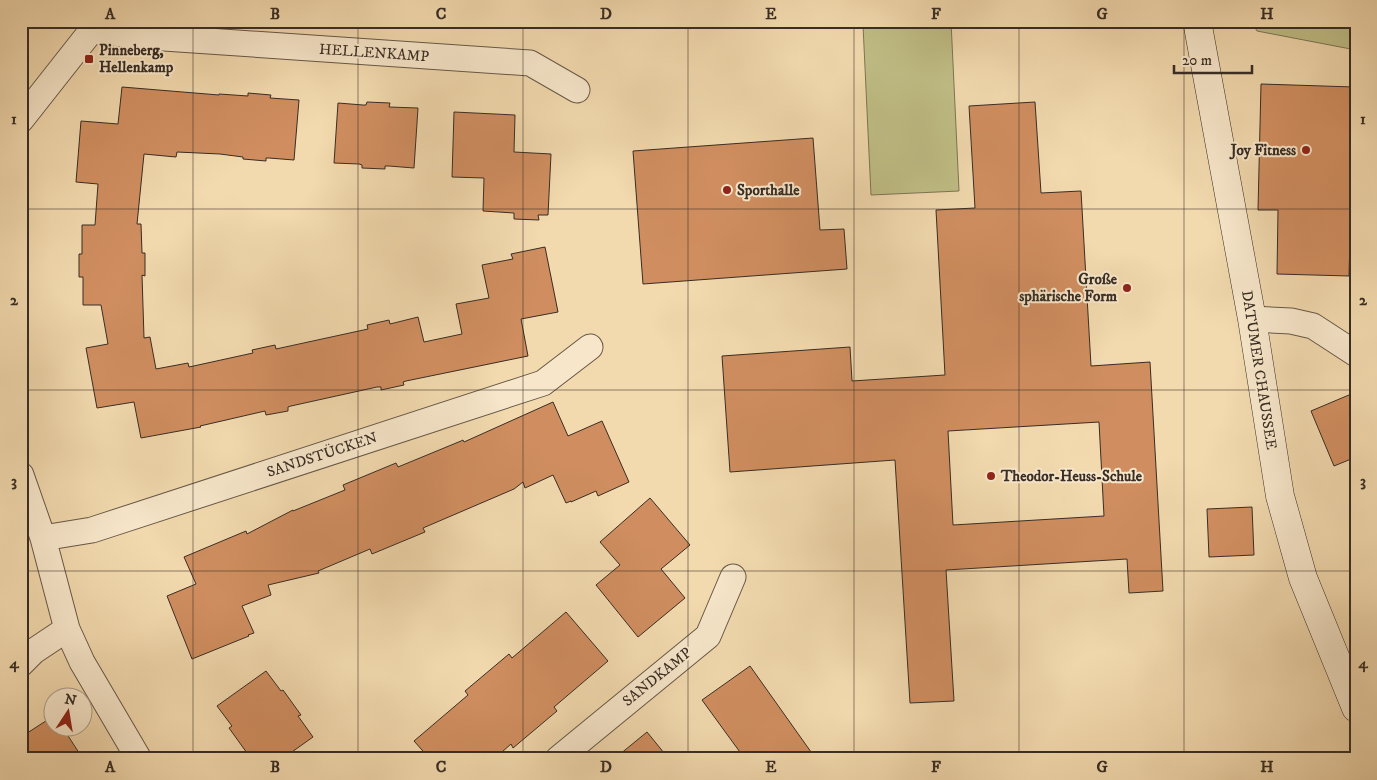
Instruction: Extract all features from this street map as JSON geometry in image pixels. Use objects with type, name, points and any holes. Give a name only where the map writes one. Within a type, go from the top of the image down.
[{"type":"street","name":"DATUMER CHAUSSEE","points":[[1197,21],[1252,319],[1280,496],[1303,578],[1356,708]]},
{"type":"street","points":[[21,120],[95,26]]},
{"type":"street","name":"HELLENKAMP","points":[[95,26],[171,30],[530,63],[576,90]]},
{"type":"street","points":[[1252,319],[1291,321],[1313,326],[1356,354]]},
{"type":"street","name":"SANDSTÜCKEN","points":[[43,538],[92,530],[543,382],[590,347]]},
{"type":"street","points":[[21,475],[43,538],[67,629],[82,662],[139,759]]},
{"type":"street","name":"SANDKAMP","points":[[558,759],[708,636],[733,577]]},
{"type":"street","points":[[21,664],[34,650],[67,629]]},
{"type":"shaded area","points":[[951,21],[959,191],[871,195],[863,25]]},
{"type":"shaded area","points":[[1251,21],[1356,21],[1356,50],[1257,31]]},
{"type":"building","name":"Joy Fitness","points":[[1261,84],[1354,87],[1349,276],[1277,274],[1278,210],[1258,210]]},
{"type":"building","points":[[122,87],[219,95],[248,96],[248,93],[271,95],[270,98],[299,100],[294,160],[266,158],[266,161],[220,154],[177,152],[176,157],[144,154],[137,224],[141,224],[142,253],[145,253],[145,276],[142,275],[144,338],[150,337],[156,369],[188,363],[189,367],[253,353],[252,350],[275,345],[276,349],[368,329],[367,325],[389,320],[390,324],[418,317],[424,342],[462,334],[456,304],[489,298],[482,265],[513,259],[511,254],[545,247],[558,312],[521,319],[528,356],[406,381],[403,382],[404,385],[381,390],[381,387],[377,387],[291,406],[288,407],[288,411],[266,415],[265,411],[201,427],[141,438],[134,402],[97,408],[86,348],[108,344],[101,305],[83,305],[83,277],[79,277],[79,254],[82,254],[82,225],[95,225],[98,184],[76,182],[81,121],[118,124]]},
{"type":"building","points":[[367,102],[390,103],[389,107],[418,108],[414,168],[385,166],[385,169],[362,168],[362,165],[359,164],[334,163],[338,103],[366,105]]},
{"type":"building","points":[[1035,102],[1041,193],[1081,191],[1091,366],[1150,362],[1163,591],[1129,593],[1127,559],[946,570],[954,701],[910,703],[895,460],[730,472],[722,356],[850,347],[852,381],[945,375],[936,210],[975,208],[969,106]],"holes":[[[1099,422],[1104,516],[953,525],[948,431]]]},
{"type":"building","points":[[454,112],[515,115],[514,152],[551,154],[548,215],[538,215],[539,220],[514,219],[514,213],[483,211],[484,178],[452,177]]},
{"type":"building","name":"Sporthalle","points":[[813,138],[820,230],[844,229],[847,269],[643,284],[633,151]]},
{"type":"building","points":[[1356,392],[1356,457],[1334,466],[1311,411]]},
{"type":"building","points":[[553,402],[568,436],[602,421],[629,482],[598,496],[596,491],[566,503],[553,475],[525,488],[523,482],[514,489],[423,528],[425,532],[372,554],[370,549],[318,571],[319,573],[268,585],[271,595],[242,606],[254,633],[192,659],[167,596],[196,584],[184,557],[246,531],[247,534],[293,510],[345,490],[343,485],[396,463],[398,467],[463,440],[464,442]]},
{"type":"building","points":[[650,498],[690,545],[661,569],[685,598],[638,637],[596,585],[620,565],[600,542]]},
{"type":"building","points":[[1252,507],[1254,555],[1209,557],[1207,509]]},
{"type":"building","points":[[566,612],[608,661],[554,707],[557,711],[513,748],[511,744],[494,759],[430,759],[414,741],[468,695],[465,691],[509,654],[512,658]]},
{"type":"building","points":[[750,666],[816,759],[745,759],[702,700]]},
{"type":"building","points":[[266,671],[301,715],[298,716],[313,737],[282,759],[255,759],[249,751],[247,753],[229,728],[232,726],[217,706]]},
{"type":"building","points":[[42,723],[42,738],[69,738],[83,759],[21,759],[21,737]]},
{"type":"building","points":[[647,732],[669,759],[614,759]]},
{"type":"place","name":"Pinneberg, Hellenkamp","points":[[89,59]]},
{"type":"place","name":"Joy Fitness","points":[[1306,150]]},
{"type":"place","name":"Sporthalle","points":[[727,190]]},
{"type":"place","name":"Große sphärische Form","points":[[1127,288]]},
{"type":"place","name":"Theodor-Heuss-Schule","points":[[991,476]]}]
